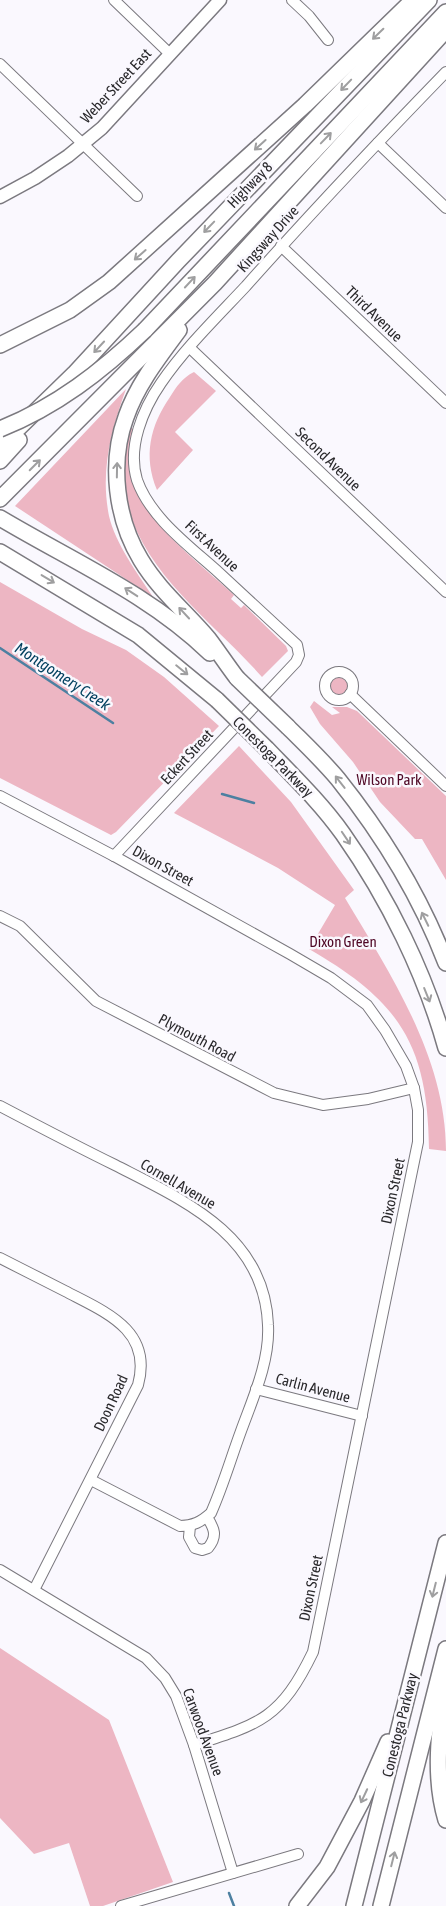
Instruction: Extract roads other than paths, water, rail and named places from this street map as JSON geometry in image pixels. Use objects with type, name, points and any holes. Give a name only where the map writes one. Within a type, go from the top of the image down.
[{"type":"highway","points":[[0,345],[70,310],[109,282],[298,111],[414,0]]},
{"type":"highway","name":"Highway 8","points":[[74,374],[178,260],[429,0]]},
{"type":"highway","points":[[0,429],[25,419],[67,395],[110,363],[145,330],[446,12]]},
{"type":"highway","points":[[0,499],[215,283],[446,30]]},
{"type":"highway","points":[[215,283],[160,355],[138,389],[125,418],[116,467],[118,491],[128,536],[141,560],[155,580],[208,638],[237,678]]},
{"type":"highway","points":[[0,446],[74,374]]},
{"type":"highway","points":[[0,461],[74,374]]},
{"type":"highway","name":"Conestoga Parkway","points":[[0,518],[107,577],[159,610],[204,647],[288,727],[338,779],[371,824],[410,888],[446,963]]},
{"type":"highway","name":"Conestoga Parkway","points":[[2,553],[138,635],[216,700],[314,798],[342,833],[360,860],[409,949],[440,1026],[446,1048]]},
{"type":"highway","name":"Conestoga Parkway","points":[[354,1906],[446,1543]]},
{"type":"highway","name":"Conestoga Parkway","points":[[381,1906],[446,1649]]},
{"type":"highway","points":[[446,1686],[438,1733],[439,1776],[446,1820]]},
{"type":"highway","points":[[297,1906],[327,1867],[362,1801],[406,1704]]},
{"type":"main road","name":"Weber Street East","points":[[0,197],[35,178],[83,144],[122,108],[168,53],[220,0]]},
{"type":"street","points":[[114,0],[168,53]]},
{"type":"street","points":[[292,0],[309,16],[328,40]]},
{"type":"street","points":[[0,64],[137,196]]},
{"type":"street","name":"Kingsway Drive","points":[[135,442],[148,405],[161,383],[190,348],[281,246],[446,72]]},
{"type":"street","points":[[378,143],[446,208]]},
{"type":"street","name":"Third Avenue","points":[[281,246],[446,403]]},
{"type":"street","name":"Second Avenue","points":[[190,348],[446,592]]},
{"type":"street","name":"First Avenue","points":[[135,442],[134,461],[137,479],[146,498],[169,527],[297,645],[299,655]]},
{"type":"street","name":"Eckert Street","points":[[114,856],[296,662],[299,655]]},
{"type":"street","points":[[350,694],[446,786]]},
{"type":"street","name":"Dixon Street","points":[[0,796],[114,856],[323,974],[367,1005],[385,1030],[406,1066],[414,1088],[418,1110],[418,1142],[313,1652],[298,1683],[278,1707],[251,1726],[226,1736],[194,1745]]},
{"type":"street","name":"Plymouth Road","points":[[0,916],[20,926],[96,1001],[274,1094],[323,1105],[368,1099],[414,1088]]},
{"type":"street","name":"Cornell Avenue","points":[[0,1106],[184,1201],[218,1224],[237,1244],[252,1267],[263,1294],[268,1324],[267,1348],[256,1389],[218,1497],[207,1517]]},
{"type":"street","name":"Doon Road","points":[[0,1258],[108,1313],[130,1334],[138,1347],[143,1368],[138,1385],[34,1590]]},
{"type":"street","name":"Carlin Avenue","points":[[256,1389],[362,1416]]},
{"type":"street","points":[[91,1480],[180,1526],[190,1526],[207,1517],[214,1529],[215,1536],[208,1548],[202,1550],[196,1548],[189,1537],[190,1526]]},
{"type":"street","name":"Carwood Avenue","points":[[0,1570],[146,1658],[165,1678],[172,1690],[194,1745],[233,1873]]},
{"type":"street","points":[[121,1906],[298,1854]]},
{"type":"waterway","name":"Montgomery Creek","points":[[0,648],[113,723]]},
{"type":"waterway","name":"Montgomery Creek","points":[[222,794],[254,803]]},
{"type":"waterway","points":[[229,1893],[234,1906]]},
{"type":"park label","name":"Wilson Park","points":[[389,780]]},
{"type":"park label","name":"Dixon Green","points":[[343,942]]}]
